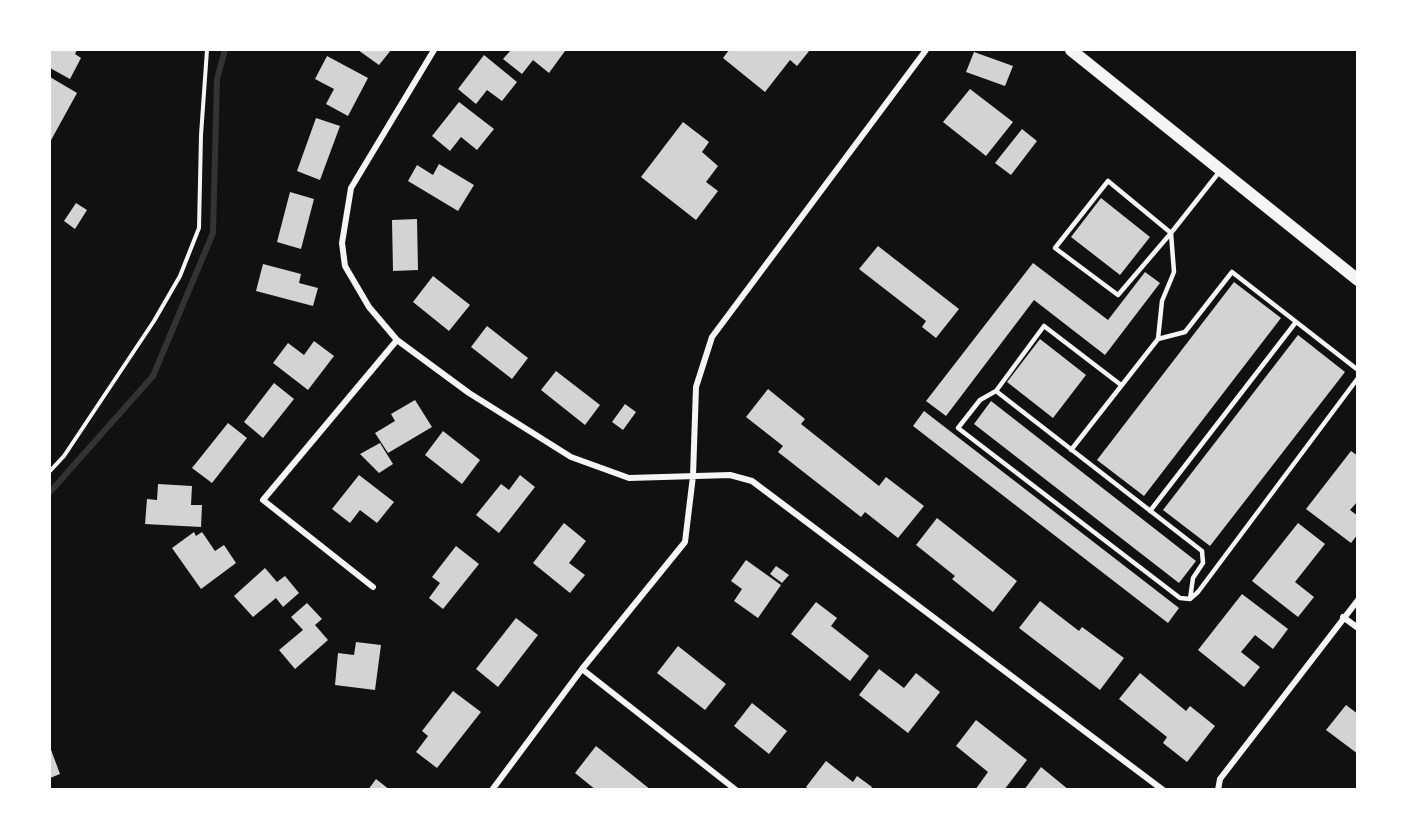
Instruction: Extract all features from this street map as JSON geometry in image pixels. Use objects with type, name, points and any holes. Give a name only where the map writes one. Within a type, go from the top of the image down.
[{"type":"main road","points":[[1071,50],[1358,280]]},
{"type":"street","points":[[434,50],[351,188],[342,243],[345,266],[369,307],[397,340],[469,393],[571,458],[628,478],[730,476],[752,480],[1164,789]]},
{"type":"street","points":[[492,789],[582,669],[685,542],[693,476],[696,387],[712,337],[926,50]]},
{"type":"street","points":[[373,587],[263,500],[397,340]]},
{"type":"street","points":[[1218,789],[1220,779],[1358,600]]},
{"type":"street","points":[[1343,617],[1358,628]]},
{"type":"street","points":[[582,669],[736,789]]},
{"type":"lane","points":[[1071,450],[1158,339],[1162,301],[1174,272],[1172,233],[1108,181],[1055,248],[1118,295],[1172,233],[1221,170]]},
{"type":"lane","points":[[1158,339],[1185,332],[1232,272],[1358,370]]},
{"type":"lane","points":[[1150,511],[1296,322]]},
{"type":"lane","points":[[1122,386],[1044,326],[996,391],[980,400],[958,428],[1180,598],[1190,599],[1198,592],[1358,378]]},
{"type":"lane","points":[[996,391],[1202,551],[1203,563],[1193,578],[1190,599]]},
{"type":"path","points":[[50,471],[64,456],[154,321],[180,276],[199,228],[201,135],[207,50]]},
{"type":"building","points":[[50,50],[77,50],[75,54],[81,58],[70,79],[50,68]]},
{"type":"building","points":[[358,50],[391,50],[379,65]]},
{"type":"building","points":[[511,50],[565,51],[549,73],[533,60],[522,74],[503,59]]},
{"type":"building","points":[[729,50],[810,50],[797,66],[790,60],[765,92],[723,58]]},
{"type":"building","points":[[974,52],[1013,66],[1005,86],[966,72]]},
{"type":"building","points":[[484,55],[517,82],[502,101],[487,90],[476,104],[458,89]]},
{"type":"building","points":[[327,56],[368,78],[348,116],[326,104],[334,89],[315,79]]},
{"type":"building","points":[[50,77],[77,93],[50,142]]},
{"type":"building","points":[[970,89],[1013,122],[986,156],[943,122]]},
{"type":"building","points":[[459,102],[494,129],[477,150],[461,137],[450,151],[432,136]]},
{"type":"building","points":[[316,118],[340,126],[320,180],[297,171]]},
{"type":"building","points":[[683,122],[709,142],[702,152],[718,166],[706,182],[718,191],[696,220],[641,177]]},
{"type":"building","points":[[1022,129],[1037,141],[1011,175],[995,163]]},
{"type":"building","points":[[439,164],[474,185],[458,211],[408,181],[417,165],[433,175]]},
{"type":"building","points":[[290,192],[314,199],[301,249],[277,242]]},
{"type":"building","points":[[1101,198],[1150,237],[1120,275],[1071,237]]},
{"type":"building","points":[[76,203],[87,210],[75,229],[64,221]]},
{"type":"building","points":[[417,219],[418,270],[393,271],[392,220]]},
{"type":"building","points":[[878,246],[959,309],[936,338],[922,327],[926,321],[859,269]]},
{"type":"building","points":[[1033,263],[1108,320],[1145,272],[1160,283],[1105,355],[1034,300],[946,416],[926,401]]},
{"type":"building","points":[[263,264],[301,274],[299,283],[318,288],[313,306],[256,291]]},
{"type":"building","points":[[433,276],[470,305],[449,331],[413,302]]},
{"type":"building","points":[[1234,282],[1281,318],[1144,496],[1097,460]]},
{"type":"building","points":[[487,326],[528,358],[512,379],[471,347]]},
{"type":"building","points":[[1298,335],[1345,372],[1210,546],[1163,510]]},
{"type":"building","points":[[1040,339],[1086,375],[1053,418],[1007,382]]},
{"type":"building","points":[[314,341],[334,356],[308,390],[273,363],[288,343],[304,355]]},
{"type":"building","points":[[556,371],[600,405],[585,425],[541,390]]},
{"type":"building","points":[[274,383],[294,399],[263,438],[244,422]]},
{"type":"building","points":[[768,389],[805,419],[801,424],[879,486],[886,477],[924,506],[898,538],[865,512],[861,517],[778,452],[783,446],[746,417]]},
{"type":"building","points":[[415,400],[432,427],[388,453],[375,433],[395,421],[391,414]]},
{"type":"building","points":[[991,401],[1196,561],[1179,583],[974,424]]},
{"type":"building","points":[[625,404],[636,412],[623,430],[612,422]]},
{"type":"building","points":[[924,411],[1179,608],[1168,623],[913,426]]},
{"type":"building","points":[[228,423],[247,438],[212,483],[192,468]]},
{"type":"building","points":[[443,431],[480,460],[462,484],[425,455]]},
{"type":"building","points":[[380,443],[393,464],[379,473],[360,454]]},
{"type":"building","points":[[1351,451],[1358,456],[1358,501],[1350,510],[1358,516],[1358,534],[1351,543],[1306,509]]},
{"type":"building","points":[[359,475],[394,502],[377,523],[360,510],[350,523],[332,509]]},
{"type":"building","points":[[520,475],[535,487],[499,533],[476,515],[501,484],[509,490]]},
{"type":"building","points":[[158,484],[192,486],[191,505],[202,505],[201,527],[145,524],[147,499],[157,500]]},
{"type":"building","points":[[937,518],[1017,581],[993,612],[952,579],[955,576],[916,545]]},
{"type":"building","points":[[564,523],[586,541],[569,563],[585,575],[570,593],[533,563]]},
{"type":"building","points":[[1298,523],[1325,544],[1295,582],[1314,597],[1298,617],[1252,581]]},
{"type":"building","points":[[194,532],[196,536],[202,532],[215,551],[224,545],[236,563],[201,589],[172,548]]},
{"type":"building","points":[[456,546],[479,564],[443,609],[429,598],[440,583],[432,577]]},
{"type":"building","points":[[746,560],[781,585],[758,618],[734,601],[742,589],[731,581]]},
{"type":"building","points":[[776,566],[789,575],[782,583],[770,574]]},
{"type":"building","points":[[265,568],[277,582],[285,576],[299,593],[283,607],[276,598],[253,617],[234,596]]},
{"type":"building","points":[[1242,594],[1288,629],[1273,649],[1255,635],[1241,652],[1260,667],[1244,687],[1198,650]]},
{"type":"building","points":[[1040,601],[1079,631],[1082,627],[1124,658],[1100,690],[1019,628]]},
{"type":"building","points":[[816,602],[837,618],[831,626],[869,656],[850,681],[791,634]]},
{"type":"building","points":[[307,603],[322,619],[315,625],[328,640],[295,669],[279,650],[303,630],[291,617]]},
{"type":"building","points":[[516,618],[538,635],[498,687],[476,669]]},
{"type":"building","points":[[356,642],[381,645],[375,690],[335,685],[338,653],[354,655]]},
{"type":"building","points":[[678,646],[726,684],[705,710],[657,673]]},
{"type":"building","points":[[879,669],[904,688],[916,673],[940,692],[908,733],[859,695]]},
{"type":"building","points":[[1140,673],[1186,711],[1190,706],[1215,726],[1187,762],[1163,743],[1167,737],[1119,699]]},
{"type":"building","points":[[453,691],[481,712],[437,768],[416,752],[428,736],[422,731]]},
{"type":"building","points":[[752,703],[787,731],[769,754],[734,726]]},
{"type":"building","points":[[1346,705],[1358,714],[1358,754],[1326,730]]},
{"type":"building","points":[[976,720],[1027,760],[1004,790],[975,790],[988,772],[956,746]]},
{"type":"building","points":[[596,746],[651,790],[596,790],[575,773]]},
{"type":"building","points":[[50,747],[60,774],[50,778]]},
{"type":"building","points":[[826,761],[853,782],[857,776],[872,787],[870,790],[810,790],[806,787]]},
{"type":"building","points":[[1041,767],[1069,790],[1024,790]]},
{"type":"building","points":[[376,779],[390,790],[368,790]]},
{"type":"waterway","points":[[50,492],[153,376],[213,233],[217,79],[225,50]]}]
